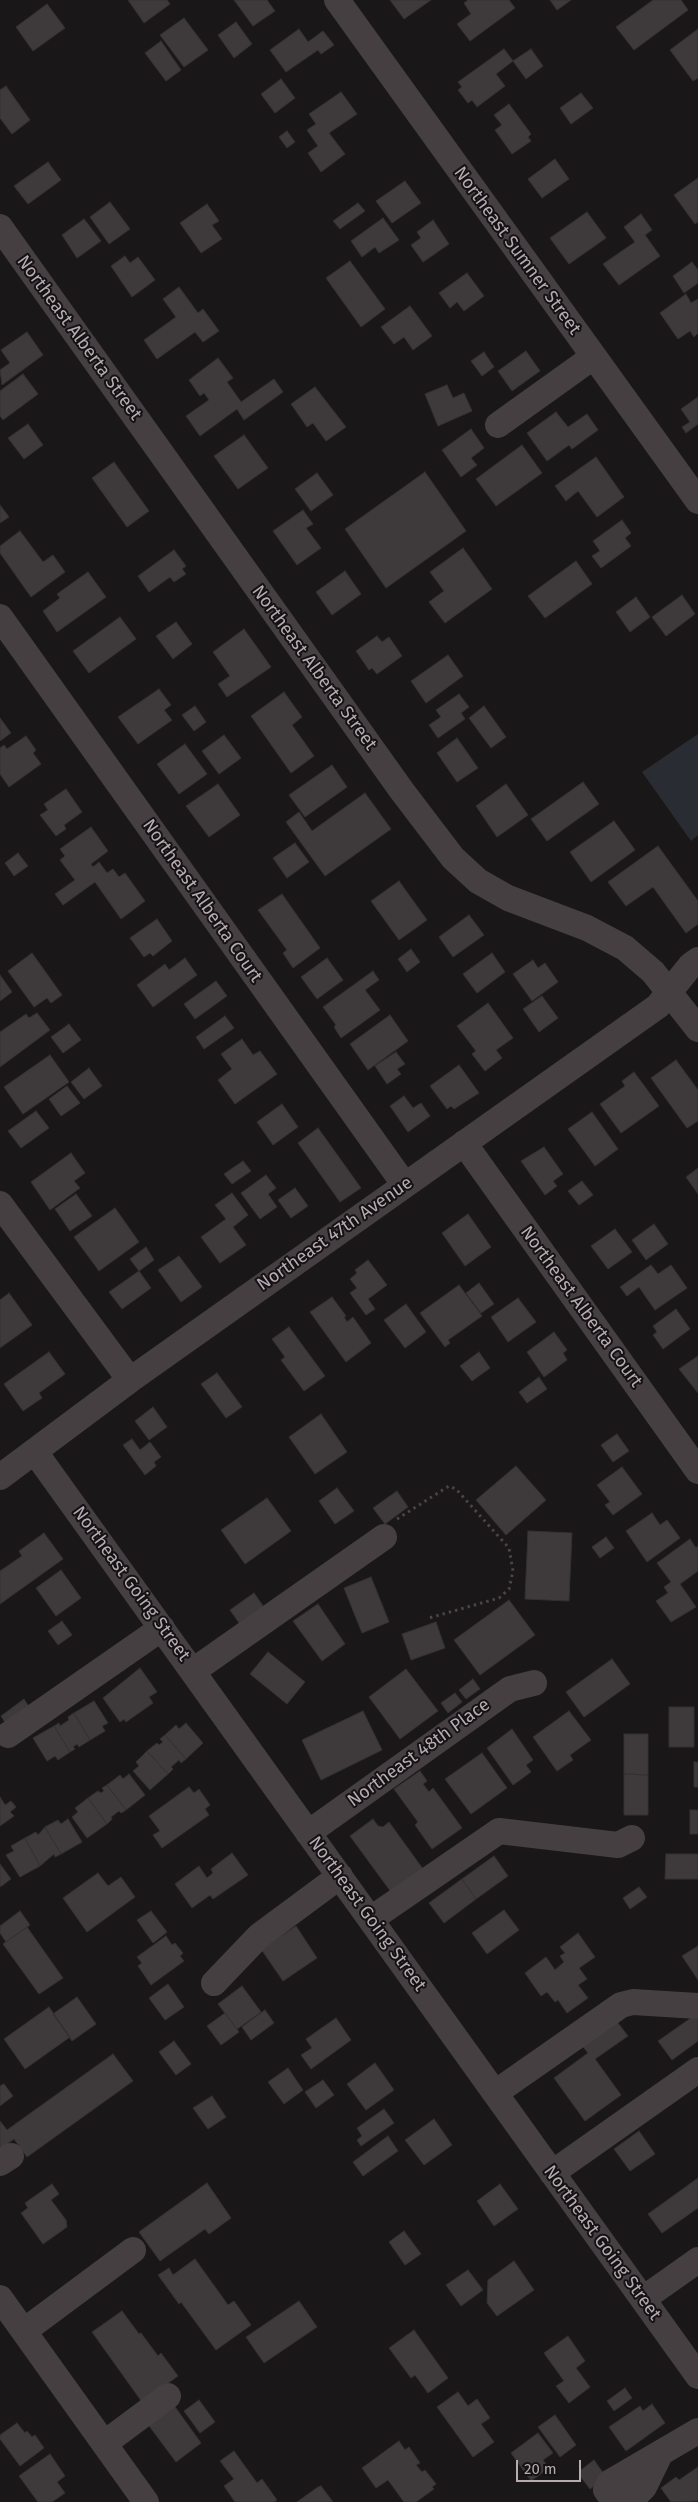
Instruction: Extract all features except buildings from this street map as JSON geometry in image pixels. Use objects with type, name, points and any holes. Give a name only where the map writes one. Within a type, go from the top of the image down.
[{"type":"street","name":"Northeast Sumner Street","points":[[337,0],[593,358],[698,501]]},
{"type":"street","name":"Northeast Alberta Street","points":[[0,228],[402,791],[453,858],[478,881],[508,898],[587,928],[625,948],[649,968],[698,1029]]},
{"type":"street","points":[[498,425],[593,358]]},
{"type":"street","name":"Northeast Alberta Court","points":[[0,617],[404,1184]]},
{"type":"street","name":"Northeast 47th Avenue","points":[[0,1477],[130,1380],[404,1184],[658,1006],[691,964],[698,960]]},
{"type":"street","name":"Northeast Alberta Court","points":[[464,1143],[698,1471]]},
{"type":"street","points":[[0,1204],[130,1380]]},
{"type":"street","name":"Northeast Going Street","points":[[34,1452],[698,2376]]},
{"type":"street","points":[[193,1671],[384,1536]]},
{"type":"street","points":[[8,1735],[162,1628]]},
{"type":"street","name":"Northeast 48th Place","points":[[308,1832],[510,1688],[534,1683]]},
{"type":"street","points":[[371,1919],[499,1831],[618,1845],[632,1838]]},
{"type":"street","points":[[214,1983],[259,1936],[340,1876]]},
{"type":"street","points":[[495,2093],[621,2005],[633,2002],[698,2006]]},
{"type":"street","points":[[552,2173],[698,2070]]},
{"type":"street","points":[[24,2331],[133,2250]]},
{"type":"street","points":[[643,2299],[698,2260]]},
{"type":"street","points":[[1,2302],[24,2331],[146,2502]]},
{"type":"street","points":[[105,2443],[168,2396]]},
{"type":"street","points":[[615,2502],[606,2490],[609,2483],[698,2431]]},
{"type":"street","points":[[629,2502],[644,2487],[660,2454]]},
{"type":"path","points":[[384,1536],[387,1526],[448,1486],[456,1489],[508,1548],[513,1571],[509,1588],[499,1598],[429,1618]]},
{"type":"shaded area","points":[[698,734],[698,835],[691,841],[642,772]]}]
